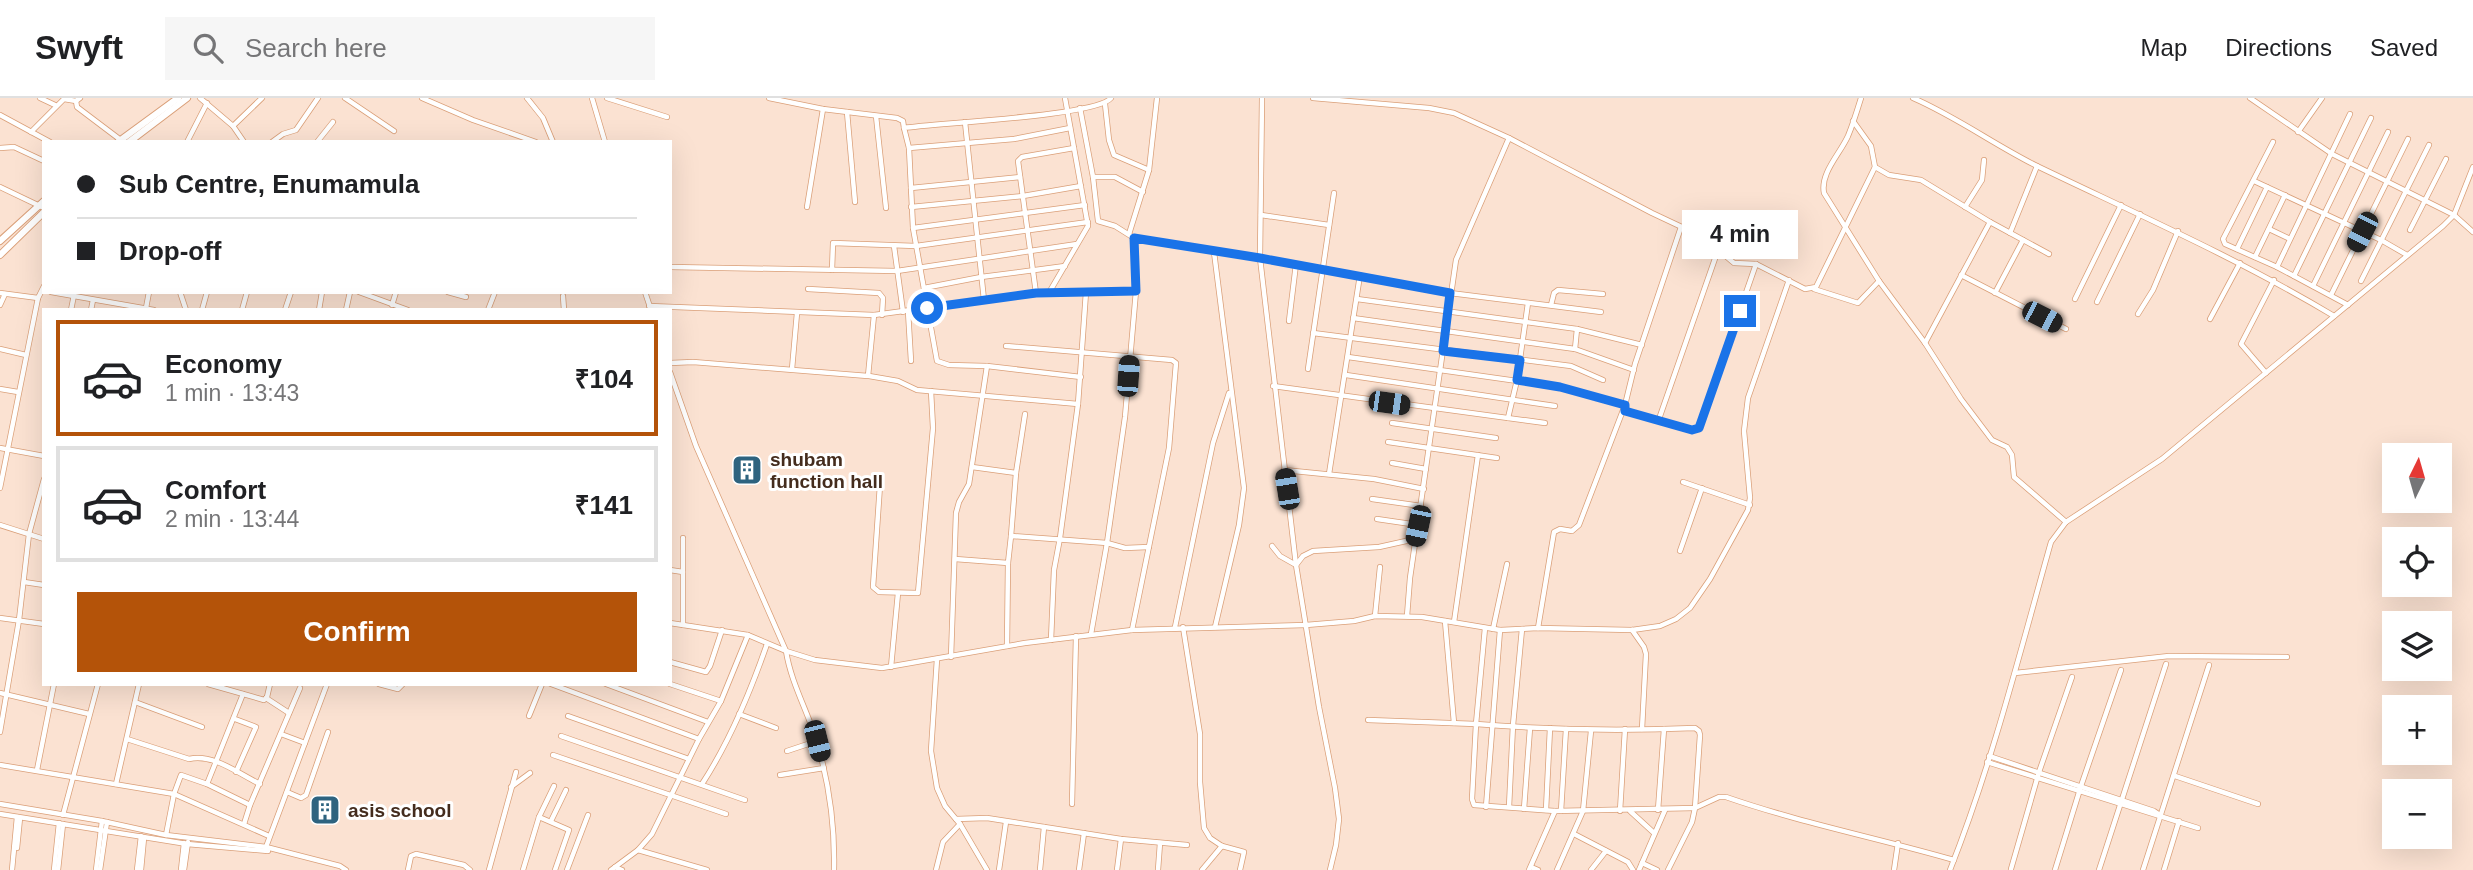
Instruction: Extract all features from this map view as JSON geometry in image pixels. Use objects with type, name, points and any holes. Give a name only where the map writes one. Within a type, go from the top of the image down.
[{"type":"main road","points":[[121,140],[178,98]]},
{"type":"main road","points":[[132,140],[187,98]]},
{"type":"main road","points":[[0,241],[42,207]]},
{"type":"main road","points":[[0,255],[42,207]]},
{"type":"street","points":[[40,98],[55,106]]},
{"type":"street","points":[[200,98],[233,126],[242,140]]},
{"type":"street","points":[[233,126],[262,98]]},
{"type":"street","points":[[275,140],[296,130],[318,98]]},
{"type":"street","points":[[345,98],[394,131]]},
{"type":"street","points":[[422,98],[473,120],[530,140]]},
{"type":"street","points":[[527,98],[544,118],[552,140]]},
{"type":"street","points":[[592,98],[604,140]]},
{"type":"street","points":[[607,98],[667,117]]},
{"type":"street","points":[[769,98],[823,109],[901,119],[909,148],[913,228],[937,361],[949,365],[987,366],[1081,377]]},
{"type":"street","points":[[792,104],[795,98]]},
{"type":"street","points":[[1050,292],[1088,226],[1065,98]]},
{"type":"street","points":[[904,128],[1068,110],[1105,104],[1111,98]]},
{"type":"street","points":[[1091,634],[1125,417],[1136,291],[1132,236],[1149,170],[1157,98]]},
{"type":"street","points":[[1262,98],[1260,258],[1296,565],[1339,819],[1330,870]]},
{"type":"street","points":[[1313,98],[1362,100],[1454,113],[1703,237],[1734,263],[1756,264],[1805,289],[1816,287],[1875,167],[1871,146],[1853,121]]},
{"type":"street","points":[[1861,98],[1822,186],[1824,193],[1844,229],[1925,342],[1948,380],[1992,440],[2007,447],[2012,455],[2014,477],[2066,523]]},
{"type":"street","points":[[1913,98],[2037,166],[2240,262],[2334,316]]},
{"type":"street","points":[[2250,98],[2332,154],[2454,215],[2473,232]]},
{"type":"street","points":[[2298,132],[2322,98]]},
{"type":"street","points":[[31,132],[55,106],[66,99],[78,99],[78,107],[119,140]]},
{"type":"street","points":[[188,140],[207,103]]},
{"type":"street","points":[[1105,104],[1109,140],[1114,155],[1149,170]]},
{"type":"street","points":[[1080,108],[1098,220],[1132,236],[1450,293],[1601,312]]},
{"type":"street","points":[[807,207],[823,109]]},
{"type":"street","points":[[847,112],[855,202]]},
{"type":"street","points":[[2277,267],[2288,239],[2350,114]]},
{"type":"street","points":[[0,115],[46,140]]},
{"type":"street","points":[[876,116],[886,208]]},
{"type":"street","points":[[2294,276],[2371,118]]},
{"type":"street","points":[[319,140],[333,122]]},
{"type":"street","points":[[965,122],[984,300]]},
{"type":"street","points":[[909,148],[1014,139],[1070,128]]},
{"type":"street","points":[[2313,286],[2388,132]]},
{"type":"street","points":[[512,140],[514,134]]},
{"type":"street","points":[[235,140],[238,135]]},
{"type":"street","points":[[1406,616],[1444,331],[1458,253],[1508,138]]},
{"type":"street","points":[[2330,295],[2408,139]]},
{"type":"street","points":[[2273,142],[2223,239],[2225,244],[2277,267],[2349,305]]},
{"type":"street","points":[[2361,281],[2428,145]]},
{"type":"street","points":[[0,148],[14,147],[42,160]]},
{"type":"street","points":[[1036,293],[1020,177],[1020,158],[1074,148]]},
{"type":"street","points":[[2410,230],[2446,159]]},
{"type":"street","points":[[1965,207],[1982,180],[1984,160]]},
{"type":"street","points":[[2010,233],[2037,166]]},
{"type":"street","points":[[1875,167],[1901,178],[1921,180],[2049,254]]},
{"type":"street","points":[[1950,870],[2015,673],[2051,542],[2066,523],[2162,459],[2454,215],[2473,167]]},
{"type":"street","points":[[911,188],[1020,177]]},
{"type":"street","points":[[1093,177],[1115,177],[1143,192]]},
{"type":"street","points":[[2254,181],[2381,240],[2407,255]]},
{"type":"street","points":[[911,207],[1023,196],[1081,186]]},
{"type":"street","points":[[0,187],[42,206]]},
{"type":"street","points":[[2237,249],[2267,187]]},
{"type":"street","points":[[1308,369],[1334,193]]},
{"type":"street","points":[[2255,257],[2285,195]]},
{"type":"street","points":[[913,228],[1085,205]]},
{"type":"street","points":[[2075,299],[2121,205]]},
{"type":"street","points":[[2097,302],[2140,214]]},
{"type":"street","points":[[1260,215],[1329,225]]},
{"type":"street","points":[[832,270],[833,243],[916,246],[1088,222]]},
{"type":"street","points":[[1925,342],[1990,222]]},
{"type":"street","points":[[1538,628],[1554,532],[1560,529],[1572,531],[1579,525],[1625,408],[1634,370],[1681,227]]},
{"type":"street","points":[[2269,229],[2288,239]]},
{"type":"street","points":[[2138,314],[2153,290],[2178,231]]},
{"type":"street","points":[[1995,293],[2023,240]]},
{"type":"street","points":[[672,267],[897,271],[1077,244]]},
{"type":"street","points":[[894,246],[911,361]]},
{"type":"street","points":[[1659,419],[1718,250]]},
{"type":"street","points":[[1214,252],[1244,488],[1215,627]]},
{"type":"street","points":[[2210,319],[2240,262]]},
{"type":"street","points":[[1289,321],[1296,264]]},
{"type":"street","points":[[1348,357],[1560,387],[1692,430],[1699,428],[1756,264]]},
{"type":"street","points":[[924,288],[1065,266]]},
{"type":"street","points":[[1329,474],[1360,275]]},
{"type":"street","points":[[1961,275],[2066,328]]},
{"type":"street","points":[[672,623],[748,635],[786,651],[840,664],[891,667],[1007,646],[1132,629],[1306,625],[1354,621],[1375,616],[1406,616],[1500,630],[1632,630],[1660,626],[1676,619],[1690,608],[1710,579],[1750,505],[1744,431],[1746,406],[1789,280]]},
{"type":"street","points":[[2266,373],[2241,344],[2274,280]]},
{"type":"street","points":[[1810,288],[1858,303],[1879,281]]},
{"type":"street","points":[[808,289],[881,294],[882,315]]},
{"type":"street","points":[[1552,305],[1554,293],[1558,289],[1603,294]]},
{"type":"street","points":[[0,488],[38,298],[42,291]]},
{"type":"street","points":[[672,309],[882,315],[1036,293],[1136,291]]},
{"type":"street","points":[[1051,640],[1054,570],[1078,404],[1086,292]]},
{"type":"street","points":[[0,305],[3,294],[38,298]]},
{"type":"street","points":[[69,294],[134,308],[146,308]]},
{"type":"street","points":[[364,294],[402,308]]},
{"type":"street","points":[[386,308],[395,294]]},
{"type":"street","points":[[456,294],[467,297]]},
{"type":"street","points":[[71,308],[74,295]]},
{"type":"street","points":[[563,296],[564,308]]},
{"type":"street","points":[[1357,299],[1577,329],[1642,345]]},
{"type":"street","points":[[1508,418],[1517,380],[1528,303]]},
{"type":"street","points":[[792,369],[797,313]]},
{"type":"street","points":[[868,376],[874,315]]},
{"type":"street","points":[[1353,318],[1575,349],[1634,370]]},
{"type":"street","points":[[1575,349],[1577,329]]},
{"type":"street","points":[[1313,333],[1571,366],[1602,380]]},
{"type":"street","points":[[1006,346],[1172,360],[1177,366],[1169,448],[1132,629]]},
{"type":"street","points":[[0,349],[26,355]]},
{"type":"street","points":[[672,363],[693,362],[868,376],[898,381],[918,390],[1078,404]]},
{"type":"street","points":[[951,657],[956,513],[969,484],[987,366]]},
{"type":"street","points":[[1346,375],[1555,406]]},
{"type":"street","points":[[672,378],[696,446],[786,651],[788,666],[817,741],[831,814],[834,870]]},
{"type":"street","points":[[1273,386],[1545,423]]},
{"type":"street","points":[[0,389],[18,392]]},
{"type":"street","points":[[1175,627],[1213,443],[1230,389]]},
{"type":"street","points":[[880,485],[873,587],[878,592],[915,594],[920,588],[926,486],[933,428],[931,391]]},
{"type":"street","points":[[1007,646],[1008,563],[1016,473],[1025,414]]},
{"type":"street","points":[[1392,423],[1496,438]]},
{"type":"street","points":[[1388,442],[1497,458]]},
{"type":"street","points":[[0,448],[42,456]]},
{"type":"street","points":[[1454,622],[1478,455]]},
{"type":"street","points":[[1392,463],[1426,469]]},
{"type":"street","points":[[972,467],[1016,473]]},
{"type":"street","points":[[1284,470],[1424,489]]},
{"type":"street","points":[[1683,482],[1750,505]]},
{"type":"street","points":[[1680,551],[1702,488]]},
{"type":"street","points":[[0,732],[19,620],[29,534],[42,497]]},
{"type":"street","points":[[1372,499],[1421,506]]},
{"type":"street","points":[[1377,519],[1418,526]]},
{"type":"street","points":[[0,524],[42,538]]},
{"type":"street","points":[[1011,536],[1107,542],[1125,548],[1149,547]]},
{"type":"street","points":[[682,538],[683,625]]},
{"type":"street","points":[[1296,565],[1303,556],[1313,551],[1379,547],[1415,539]]},
{"type":"street","points":[[1272,546],[1280,556],[1296,565]]},
{"type":"street","points":[[955,559],[1008,563]]},
{"type":"street","points":[[1493,629],[1507,564]]},
{"type":"street","points":[[1375,616],[1380,567]]},
{"type":"street","points":[[672,570],[683,572]]},
{"type":"street","points":[[24,582],[42,585]]},
{"type":"street","points":[[891,667],[898,593]]},
{"type":"street","points":[[0,618],[42,624]]},
{"type":"street","points":[[1445,621],[1454,723]]},
{"type":"street","points":[[1184,627],[1200,734],[1204,828],[1210,838],[1222,846],[1244,852],[1240,870]]},
{"type":"street","points":[[1485,628],[1475,724],[1472,799],[1475,805],[1558,811],[1665,810],[1695,808],[1719,797],[1726,797],[1954,860]]},
{"type":"street","points":[[1509,807],[1522,629]]},
{"type":"street","points":[[672,663],[706,672],[722,630]]},
{"type":"street","points":[[1486,807],[1500,630]]},
{"type":"street","points":[[1632,630],[1644,646],[1646,654],[1642,729]]},
{"type":"street","points":[[613,868],[638,850],[652,834],[721,701],[748,635]]},
{"type":"street","points":[[1072,804],[1076,636]]},
{"type":"street","points":[[702,784],[713,768],[755,680],[766,644]]},
{"type":"street","points":[[2015,673],[2169,656],[2287,657]]},
{"type":"street","points":[[937,659],[932,760],[937,789],[945,806],[960,824],[987,870]]},
{"type":"street","points":[[2099,870],[2166,664]]},
{"type":"street","points":[[2143,870],[2209,665]]},
{"type":"street","points":[[2055,870],[2121,670]]},
{"type":"street","points":[[2011,869],[2039,772],[2072,677]]},
{"type":"street","points":[[672,685],[721,701]]},
{"type":"street","points":[[37,770],[54,686]]},
{"type":"street","points":[[63,815],[97,686]]},
{"type":"street","points":[[116,784],[139,686]]},
{"type":"street","points":[[215,686],[261,699],[266,698],[289,713]]},
{"type":"street","points":[[266,698],[269,686]]},
{"type":"street","points":[[265,849],[326,686]]},
{"type":"street","points":[[529,716],[541,686]]},
{"type":"street","points":[[556,686],[699,739]]},
{"type":"street","points":[[611,686],[708,722]]},
{"type":"street","points":[[244,824],[300,688]]},
{"type":"street","points":[[0,693],[89,714]]},
{"type":"street","points":[[208,784],[243,694]]},
{"type":"street","points":[[135,702],[202,727]]},
{"type":"street","points":[[739,714],[776,728]]},
{"type":"street","points":[[568,716],[689,759]]},
{"type":"street","points":[[235,719],[256,727],[236,772]]},
{"type":"street","points":[[1368,720],[1513,725],[1591,731],[1699,730],[1692,822],[1668,870]]},
{"type":"street","points":[[1524,809],[1530,728]]},
{"type":"street","points":[[1546,810],[1550,729]]},
{"type":"street","points":[[1538,870],[1530,868],[1558,811],[1566,729]]},
{"type":"street","points":[[1620,811],[1625,729]]},
{"type":"street","points":[[1658,810],[1664,729]]},
{"type":"street","points":[[1558,870],[1583,811],[1591,731]]},
{"type":"street","points":[[287,792],[301,798],[306,795],[327,732]]},
{"type":"street","points":[[281,734],[305,743]]},
{"type":"street","points":[[561,736],[745,800]]},
{"type":"street","points":[[127,739],[189,759],[197,757],[218,762],[260,784]]},
{"type":"street","points":[[786,751],[817,741]]},
{"type":"street","points":[[553,755],[726,814]]},
{"type":"street","points":[[1988,759],[2039,772],[2153,815],[2198,828]]},
{"type":"street","points":[[1988,759],[2037,779],[2080,789]]},
{"type":"street","points":[[0,765],[174,794],[270,836]]},
{"type":"street","points":[[780,775],[824,768]]},
{"type":"street","points":[[489,870],[516,772]]},
{"type":"street","points":[[511,788],[530,773]]},
{"type":"street","points":[[166,835],[174,794],[181,775],[208,784],[250,805]]},
{"type":"street","points":[[2175,776],[2258,804]]},
{"type":"street","points":[[523,870],[539,817],[554,786]]},
{"type":"street","points":[[551,821],[566,790]]},
{"type":"street","points":[[0,804],[142,829],[186,841]]},
{"type":"street","points":[[1640,870],[1665,810]]},
{"type":"street","points":[[1630,811],[1654,833]]},
{"type":"street","points":[[0,814],[142,838],[265,849],[340,866],[346,870]]},
{"type":"street","points":[[567,870],[588,816]]},
{"type":"street","points":[[13,870],[19,817]]},
{"type":"street","points":[[539,817],[567,828],[570,832],[555,870]]},
{"type":"street","points":[[956,819],[987,818],[1121,839],[1187,845]]},
{"type":"street","points":[[999,870],[1006,821]]},
{"type":"street","points":[[2164,870],[2179,821]]},
{"type":"street","points":[[98,870],[104,822]]},
{"type":"street","points":[[56,870],[61,824]]},
{"type":"street","points":[[936,870],[943,842],[960,824]]},
{"type":"street","points":[[1040,870],[1044,827]]},
{"type":"street","points":[[139,870],[142,829]]},
{"type":"street","points":[[1079,870],[1084,833]]},
{"type":"street","points":[[1574,834],[1628,862],[1633,870]]},
{"type":"street","points":[[1116,870],[1121,839]]},
{"type":"street","points":[[183,870],[186,841]]},
{"type":"street","points":[[1158,870],[1160,843]]},
{"type":"street","points":[[1894,870],[1898,843]]},
{"type":"street","points":[[1202,870],[1222,846]]},
{"type":"street","points":[[638,850],[693,869],[706,870]]},
{"type":"street","points":[[1591,870],[1606,851]]},
{"type":"street","points":[[408,870],[411,856],[416,854],[464,865],[470,870]]},
{"type":"street","points":[[1643,863],[1657,870]]},
{"type":"street","points":[[613,868],[622,870]]},
{"type":"place","name":"shubam function hall","points":[[747,470]]},
{"type":"place","name":"asis school","points":[[325,810]]},
{"type":"route","points":[[927,308],[1036,293],[1136,291],[1134,238],[1260,258],[1450,293],[1443,351],[1520,360],[1517,380],[1560,387],[1625,405],[1625,411],[1692,430],[1699,428],[1740,311]]}]
